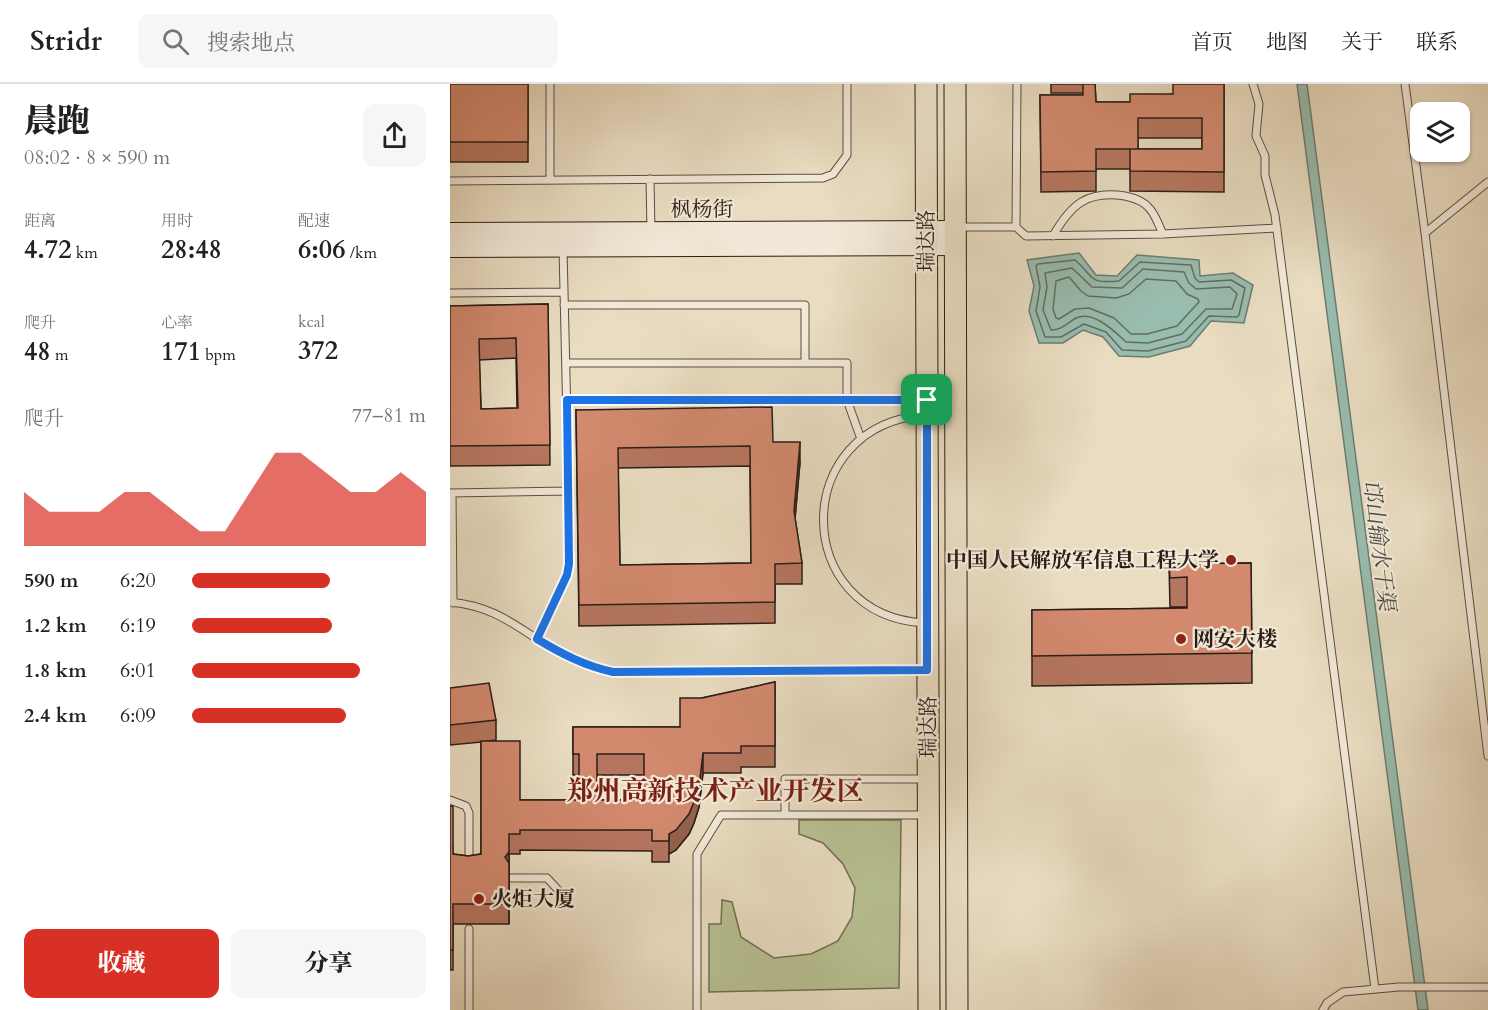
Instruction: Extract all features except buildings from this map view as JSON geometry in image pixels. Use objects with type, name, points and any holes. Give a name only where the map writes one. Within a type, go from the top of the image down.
[{"type":"main road","name":"瑞达路","points":[[926,84],[929,1010]]},
{"type":"main road","name":"瑞达路","points":[[955,84],[957,1010]]},
{"type":"street","name":"枫杨街","points":[[450,232],[651,232],[926,238]]},
{"type":"street","name":"枫杨街","points":[[450,248],[563,248],[926,238],[955,234]]},
{"type":"lane","points":[[550,84],[550,180]]},
{"type":"lane","points":[[450,181],[823,178],[833,174],[847,155],[847,84]]},
{"type":"lane","points":[[1017,84],[1016,227],[1026,236],[1163,234],[1277,228]]},
{"type":"lane","points":[[1253,84],[1259,104],[1256,136],[1265,156],[1265,175],[1277,228],[1375,989]]},
{"type":"lane","points":[[1405,84],[1488,756]]},
{"type":"lane","points":[[650,179],[651,232]]},
{"type":"lane","points":[[1425,232],[1488,182]]},
{"type":"lane","points":[[1053,236],[1062,220],[1085,199],[1113,194],[1141,201],[1150,208],[1163,234]]},
{"type":"lane","points":[[955,234],[1016,227]]},
{"type":"lane","points":[[537,639],[567,575],[570,549],[563,248]]},
{"type":"lane","points":[[450,293],[564,292]]},
{"type":"lane","points":[[564,305],[805,305],[805,363]]},
{"type":"lane","points":[[566,363],[847,363],[847,400],[861,439]]},
{"type":"lane","points":[[567,400],[847,400],[927,410]]},
{"type":"lane","points":[[927,410],[872,431],[851,448],[835,469],[825,496],[822,527],[830,558],[845,584],[868,605],[897,619],[928,623]]},
{"type":"lane","points":[[568,491],[451,493],[452,603],[489,610],[571,658],[591,667],[613,672],[927,670]]},
{"type":"lane","points":[[785,815],[785,779],[928,779]]},
{"type":"lane","points":[[450,800],[466,806],[469,813],[469,871]]},
{"type":"lane","points":[[697,1010],[697,854],[721,815],[928,814]]},
{"type":"lane","points":[[511,878],[547,878],[559,891]]},
{"type":"lane","points":[[469,929],[469,1010]]},
{"type":"lane","points":[[1323,1010],[1327,1003],[1343,993],[1399,987],[1488,987]]},
{"type":"shaded area","points":[[799,820],[901,820],[899,988],[709,992],[709,924],[721,924],[722,900],[732,902],[741,937],[774,958],[811,954],[838,941],[852,917],[855,888],[843,864],[823,843],[799,834]]},
{"type":"water","points":[[1297,84],[1307,84],[1428,1010],[1418,1010]]},
{"type":"water","points":[[1079,253],[1096,275],[1117,276],[1137,255],[1199,260],[1200,276],[1233,273],[1253,285],[1244,323],[1211,321],[1190,346],[1149,357],[1119,356],[1103,337],[1083,330],[1063,343],[1039,343],[1029,311],[1034,286],[1027,260]]},
{"type":"place","name":"中国人民解放军信息工程大学","points":[[1231,560]]},
{"type":"place","name":"网安大楼","points":[[1181,639]]},
{"type":"place","name":"火炬大厦","points":[[479,899]]},
{"type":"district","name":"郑州高新技术产业开发区","points":[[715,791]]},
{"type":"route","points":[[567,400],[927,400],[927,670],[613,672],[591,667],[561,654],[537,639],[567,575],[569,564],[567,400]]},
{"type":"water label","name":"邙山输水干渠","points":[[1379,545]]}]
